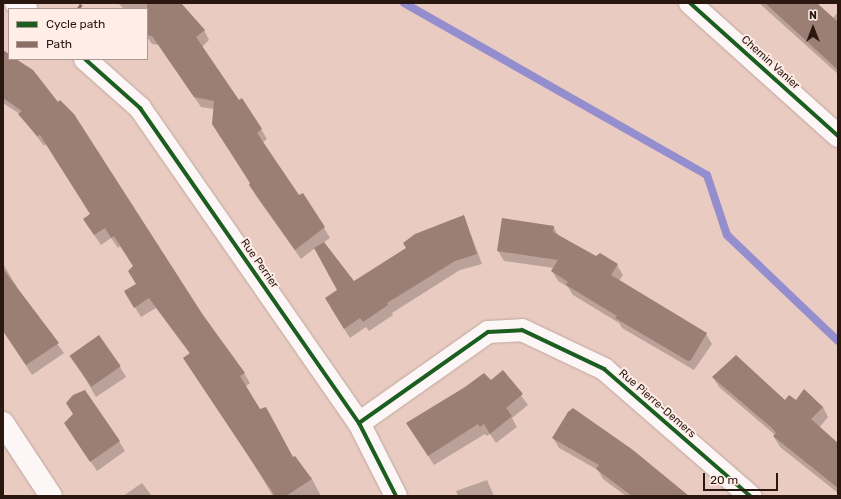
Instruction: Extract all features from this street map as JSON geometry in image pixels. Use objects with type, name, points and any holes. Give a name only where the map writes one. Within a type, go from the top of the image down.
[{"type":"street","name":"Chemin Vanier","points":[[690,3],[838,136]]},
{"type":"street","name":"Rue Perrier","points":[[86,60],[140,108],[359,423],[396,496]]},
{"type":"street","name":"Rue Pierre-Demers","points":[[359,423],[488,332],[522,330],[604,370],[750,496]]},
{"type":"street","points":[[3,423],[51,496]]},
{"type":"building","points":[[147,3],[181,3],[205,30],[196,37],[239,100],[242,98],[262,129],[257,133],[299,195],[303,193],[325,227],[295,250],[249,185],[250,183],[212,124],[214,101],[194,97],[152,36],[148,35]]},
{"type":"building","points":[[765,3],[817,3],[838,22],[838,70]]},
{"type":"building","points":[[3,50],[8,53],[8,60],[18,60],[33,70],[58,102],[60,100],[74,114],[203,315],[245,373],[240,376],[260,409],[266,407],[293,457],[295,456],[312,479],[286,496],[275,496],[183,358],[190,353],[149,298],[134,308],[124,291],[136,284],[128,271],[133,266],[114,236],[111,238],[105,228],[94,235],[83,219],[90,214],[40,135],[37,136],[18,114],[22,111],[3,98]]},
{"type":"building","points":[[464,215],[477,254],[455,261],[387,303],[388,305],[363,322],[360,318],[344,329],[325,298],[337,290],[314,248],[324,242],[354,281],[406,248],[403,243],[415,234]]},
{"type":"building","points":[[502,218],[554,226],[553,232],[596,256],[600,253],[618,264],[611,275],[707,333],[691,360],[688,361],[615,318],[617,316],[566,285],[568,282],[551,271],[558,260],[497,251]]},
{"type":"building","points":[[3,269],[59,343],[26,365],[3,331]]},
{"type":"building","points":[[99,335],[121,366],[91,387],[70,356]]},
{"type":"building","points":[[736,355],[785,400],[789,395],[796,400],[804,389],[823,407],[811,419],[838,443],[838,488],[773,436],[776,433],[772,428],[712,377]]},
{"type":"building","points":[[503,370],[523,394],[506,408],[512,416],[490,434],[484,424],[480,427],[478,424],[428,456],[406,423],[465,387],[484,373],[491,380]]},
{"type":"building","points":[[85,390],[120,441],[90,462],[64,423],[73,414],[66,403],[73,395]]},
{"type":"building","points":[[573,408],[633,450],[689,496],[632,496],[596,469],[599,465],[552,438],[568,412]]},
{"type":"waterway","points":[[404,3],[707,175],[727,235],[838,341]]},
{"type":"marked path","points":[[79,8],[82,3]]},
{"type":"cycle path","points":[[690,3],[838,136]]},
{"type":"cycle path","points":[[86,60],[140,108],[359,423],[396,496]]},
{"type":"cycle path","points":[[359,423],[488,332],[522,330],[604,369],[750,496]]}]
